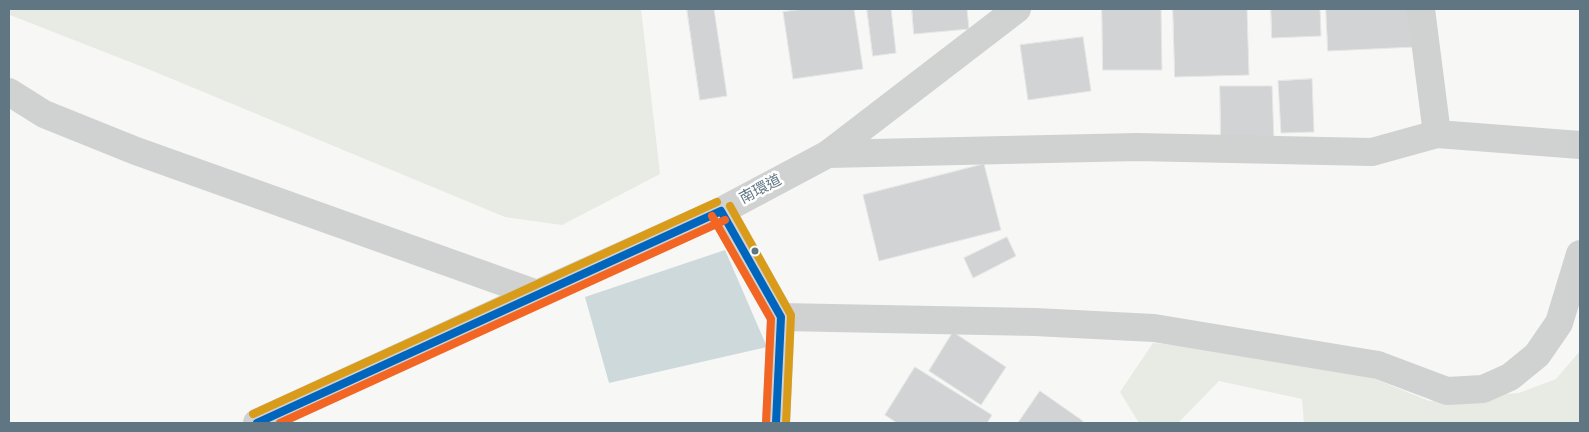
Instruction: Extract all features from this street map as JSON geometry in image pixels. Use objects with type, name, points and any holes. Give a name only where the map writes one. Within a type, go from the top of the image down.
[{"type":"street","name":"南環道","points":[[257,423],[537,294],[721,212],[828,154],[1017,9]]},
{"type":"street","points":[[1421,9],[1437,134]]},
{"type":"street","points":[[9,92],[44,114],[136,151],[537,294]]},
{"type":"street","points":[[828,154],[1137,147],[1372,152],[1437,134],[1580,145]]},
{"type":"street","points":[[721,212],[781,317],[776,423]]},
{"type":"street","points":[[781,317],[1035,322],[1154,328],[1378,365],[1447,391],[1483,389],[1510,377],[1537,355],[1559,323],[1580,254]]},
{"type":"shaded area","points":[[9,9],[641,9],[660,174],[562,225],[505,217],[148,69],[10,15]]},
{"type":"shaded area","points":[[725,250],[767,347],[609,383],[585,297]]},
{"type":"shaded area","points":[[1153,343],[1186,346],[1368,376],[1429,401],[1519,393],[1556,379],[1580,351],[1580,423],[1304,423],[1302,399],[1219,381],[1178,423],[1139,423],[1120,392]]},
{"type":"building","points":[[687,9],[714,9],[727,96],[700,100]]},
{"type":"building","points":[[804,9],[854,9],[863,69],[793,79],[783,12]]},
{"type":"building","points":[[867,9],[891,9],[896,53],[873,56]]},
{"type":"building","points":[[912,9],[967,9],[969,29],[914,34]]},
{"type":"building","points":[[1102,9],[1161,9],[1162,70],[1103,70]]},
{"type":"building","points":[[1173,9],[1247,9],[1249,75],[1175,77]]},
{"type":"building","points":[[1271,9],[1320,9],[1321,36],[1272,38]]},
{"type":"building","points":[[1326,9],[1413,9],[1415,47],[1328,51]]},
{"type":"building","points":[[1083,37],[1091,91],[1028,100],[1020,45]]},
{"type":"building","points":[[1312,79],[1314,132],[1281,133],[1278,81]]},
{"type":"building","points":[[1220,86],[1272,86],[1274,142],[1221,143]]},
{"type":"building","points":[[984,164],[1001,230],[879,261],[863,195]]},
{"type":"building","points":[[1007,237],[1016,256],[973,278],[964,258]]},
{"type":"building","points":[[953,332],[1006,367],[981,405],[929,371]]},
{"type":"building","points":[[915,367],[992,415],[987,423],[897,423],[885,415]]},
{"type":"building","points":[[1040,391],[1083,421],[1082,423],[1018,423]]},
{"type":"transit line","points":[[253,414],[717,202]]},
{"type":"transit line","points":[[730,206],[791,315],[786,423]]},
{"type":"transit line","points":[[721,211],[781,317],[776,423]]},
{"type":"transit line","points":[[257,423],[721,211]]},
{"type":"transit line","points":[[712,216],[771,319],[766,423]]},
{"type":"transit line","points":[[280,423],[725,220]]}]
